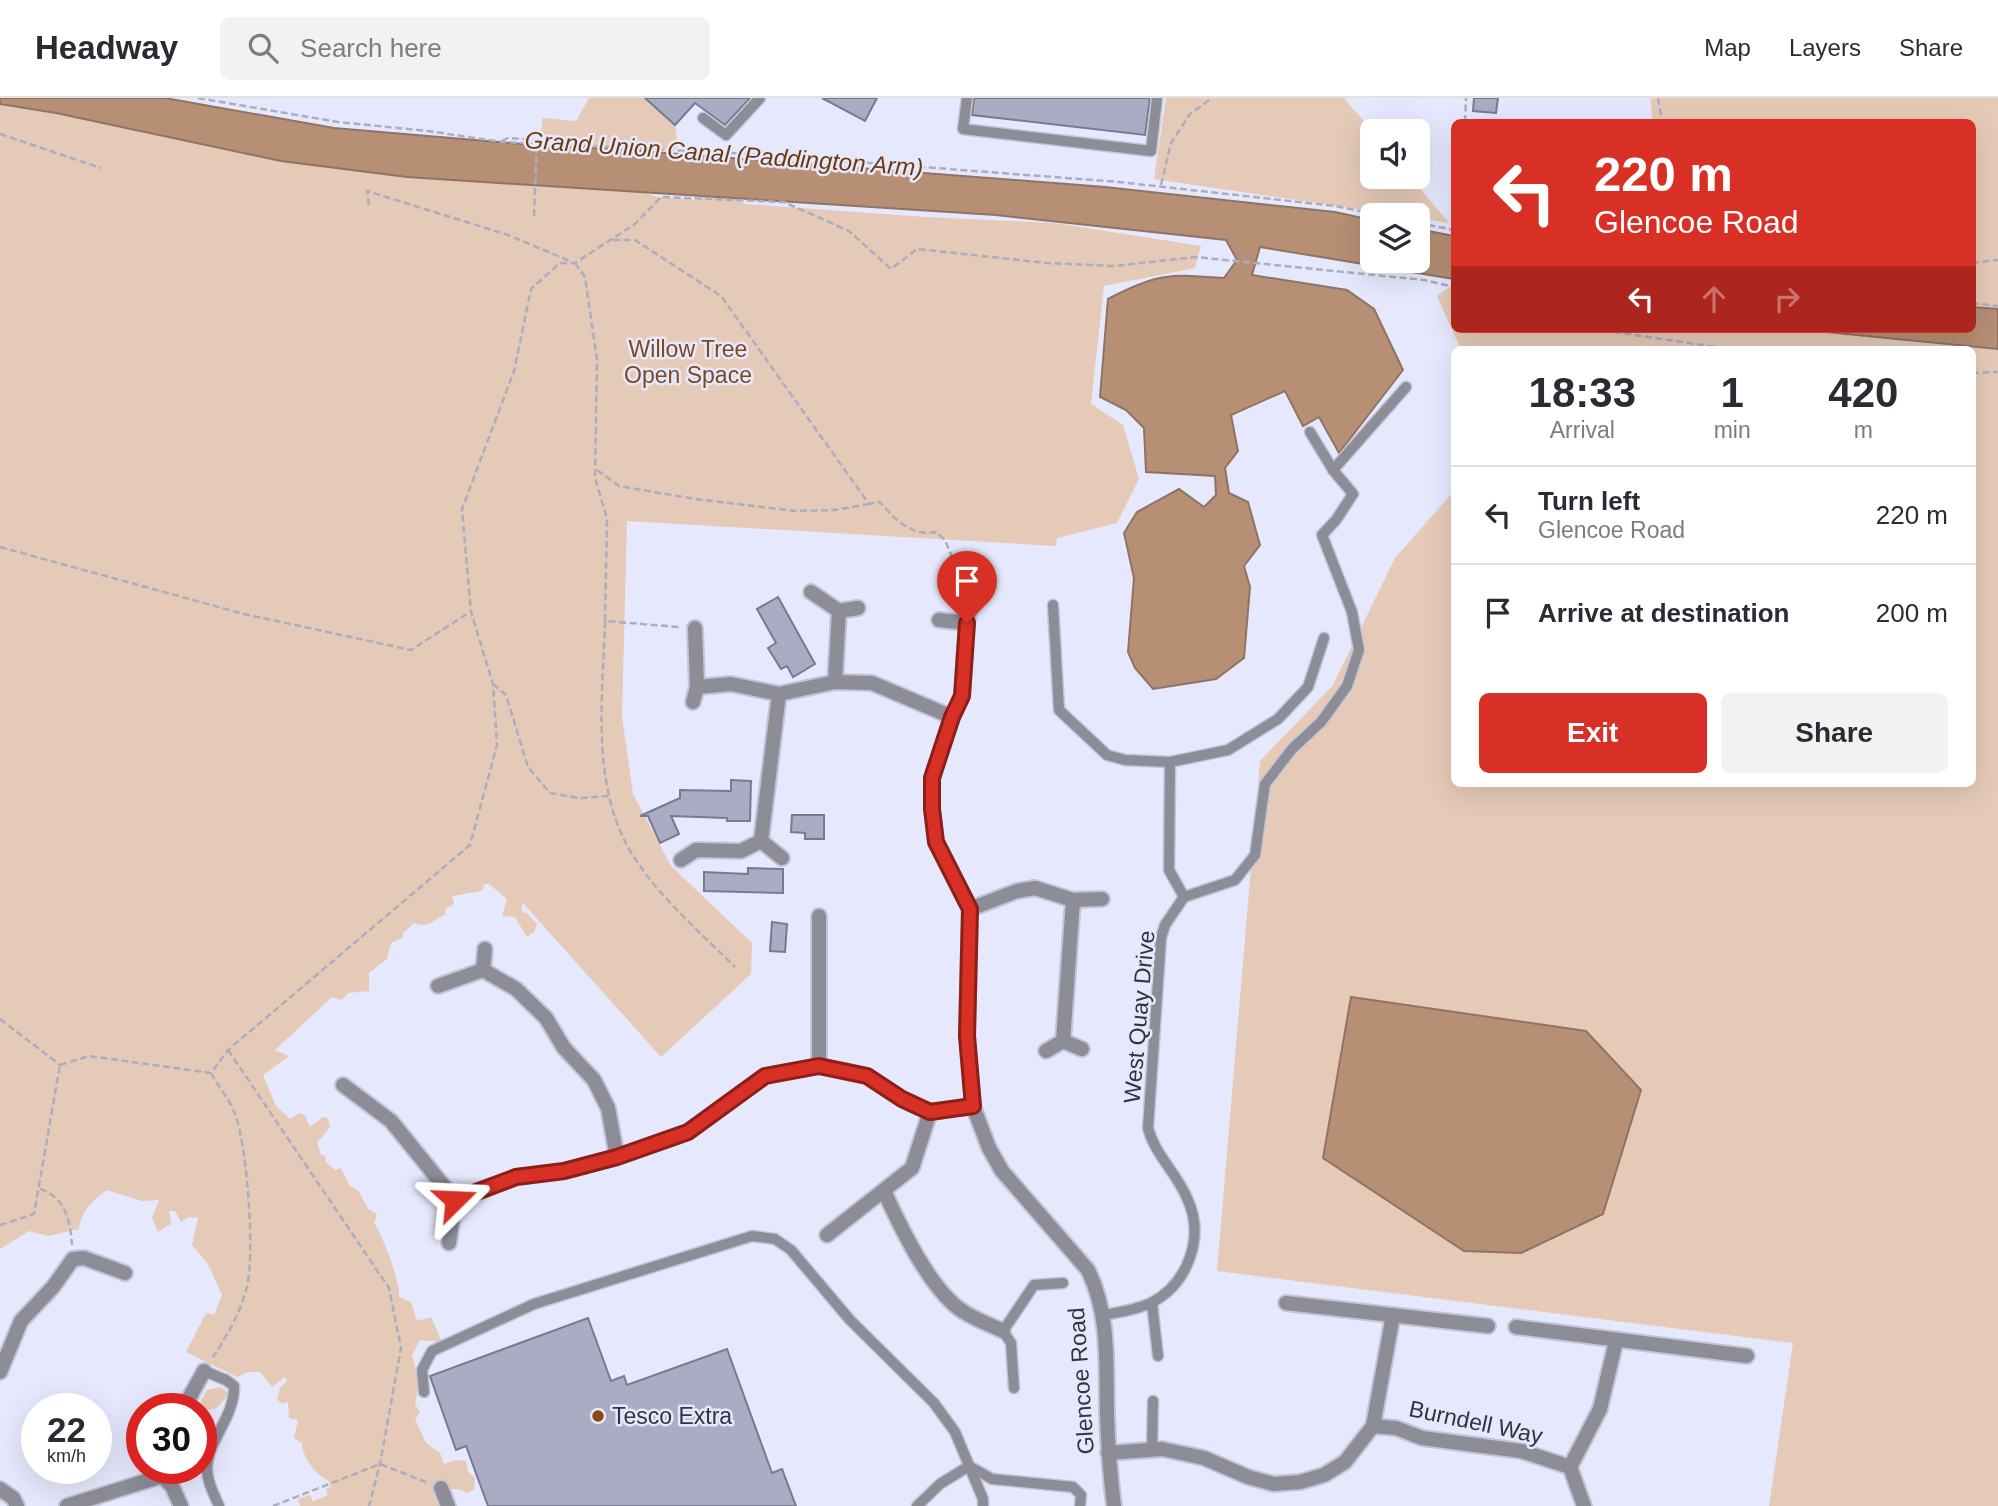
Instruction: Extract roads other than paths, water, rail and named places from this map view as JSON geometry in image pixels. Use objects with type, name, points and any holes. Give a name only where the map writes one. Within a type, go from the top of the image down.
[{"type":"street","points":[[811,592],[839,611],[858,608]]},
{"type":"street","name":"Glencoe Road","points":[[970,598],[962,696],[952,717],[932,778],[932,809],[936,842],[970,909],[967,1036],[973,1106],[989,1148],[1002,1171],[1088,1270],[1104,1315],[1108,1453],[1114,1506]]},
{"type":"street","points":[[835,682],[839,611]]},
{"type":"street","points":[[939,620],[967,623]]},
{"type":"street","points":[[693,702],[696,687],[695,628]]},
{"type":"street","points":[[696,687],[731,684],[779,694],[835,682],[872,683],[952,717]]},
{"type":"street","points":[[761,841],[779,694]]},
{"type":"street","points":[[761,841],[782,858]]},
{"type":"street","points":[[681,860],[696,850],[741,851],[761,841]]},
{"type":"street","points":[[970,909],[1017,891],[1035,888],[1073,900],[1102,899]]},
{"type":"street","points":[[1063,1041],[1073,900]]},
{"type":"street","points":[[819,916],[819,1066]]},
{"type":"street","points":[[482,970],[485,949]]},
{"type":"street","points":[[439,986],[482,970],[516,989],[546,1018],[564,1048],[594,1080],[608,1108],[617,1157]]},
{"type":"street","points":[[1063,1041],[1082,1049]]},
{"type":"street","points":[[1046,1051],[1063,1041]]},
{"type":"street","points":[[455,1200],[516,1177],[564,1171],[617,1157],[688,1132],[765,1076],[819,1066],[867,1076],[902,1099],[930,1112],[973,1106]]},
{"type":"street","points":[[343,1085],[391,1121],[455,1200],[449,1243]]},
{"type":"street","points":[[827,1235],[912,1168],[930,1112]]},
{"type":"street","points":[[884,1191],[930,1277],[962,1311],[1003,1331]]},
{"type":"street","points":[[0,1372],[21,1321],[53,1287],[73,1259],[84,1258],[125,1273]]},
{"type":"street","points":[[1286,1303],[1488,1326]]},
{"type":"street","points":[[1108,1453],[1162,1449],[1204,1458],[1248,1477],[1274,1484],[1300,1482],[1324,1475],[1345,1462],[1373,1426],[1393,1315]]},
{"type":"street","points":[[1516,1327],[1747,1356]]},
{"type":"street","points":[[1584,1506],[1570,1467],[1601,1409],[1616,1341]]},
{"type":"street","points":[[192,1393],[204,1371]]},
{"type":"street","name":"Burndell Way","points":[[1373,1426],[1396,1428],[1422,1438],[1521,1451],[1570,1467]]},
{"type":"street","points":[[67,1506],[129,1484]]},
{"type":"street","points":[[171,1484],[181,1506]]},
{"type":"street","points":[[441,1488],[448,1506]]},
{"type":"street","points":[[0,1489],[13,1498],[17,1506]]},
{"type":"lane","points":[[703,118],[726,135],[760,98]]},
{"type":"lane","points":[[967,98],[963,129],[1151,151],[1157,98]]},
{"type":"lane","points":[[1333,470],[1406,387]]},
{"type":"lane","points":[[1170,762],[1168,870],[1184,897],[1235,880],[1255,855],[1265,784],[1292,749],[1321,722],[1347,686],[1359,650],[1352,612],[1322,535],[1336,520],[1353,494],[1333,470],[1310,432]]},
{"type":"lane","points":[[1053,606],[1059,710],[1107,755],[1125,760],[1170,762],[1228,750],[1278,719],[1308,687],[1324,638]]},
{"type":"lane","name":"West Quay Drive","points":[[1104,1315],[1152,1303],[1174,1287],[1192,1255],[1195,1222],[1187,1196],[1153,1146],[1148,1128],[1161,937],[1165,925],[1184,897]]},
{"type":"lane","points":[[424,1392],[422,1370],[432,1351],[534,1304],[752,1236],[775,1239],[791,1250],[849,1320],[934,1403],[955,1432],[983,1499],[983,1506]]},
{"type":"lane","points":[[1014,1388],[1011,1343],[1003,1331],[1034,1285],[1063,1283]]},
{"type":"lane","points":[[1152,1303],[1158,1356]]},
{"type":"lane","points":[[204,1371],[234,1386],[229,1416],[210,1454],[207,1468],[219,1506]]},
{"type":"lane","points":[[1152,1450],[1153,1401]]},
{"type":"lane","points":[[917,1506],[940,1484],[969,1466]]},
{"type":"lane","points":[[969,1466],[992,1479],[1073,1487],[1081,1495],[1080,1506]]},
{"type":"place","name":"Tesco Extra","points":[[598,1416]]},
{"type":"water label","name":"Grand Union Canal (Paddington Arm)","points":[[724,154]]},
{"type":"park label","name":"Willow Tree Open Space","points":[[688,362]]}]
